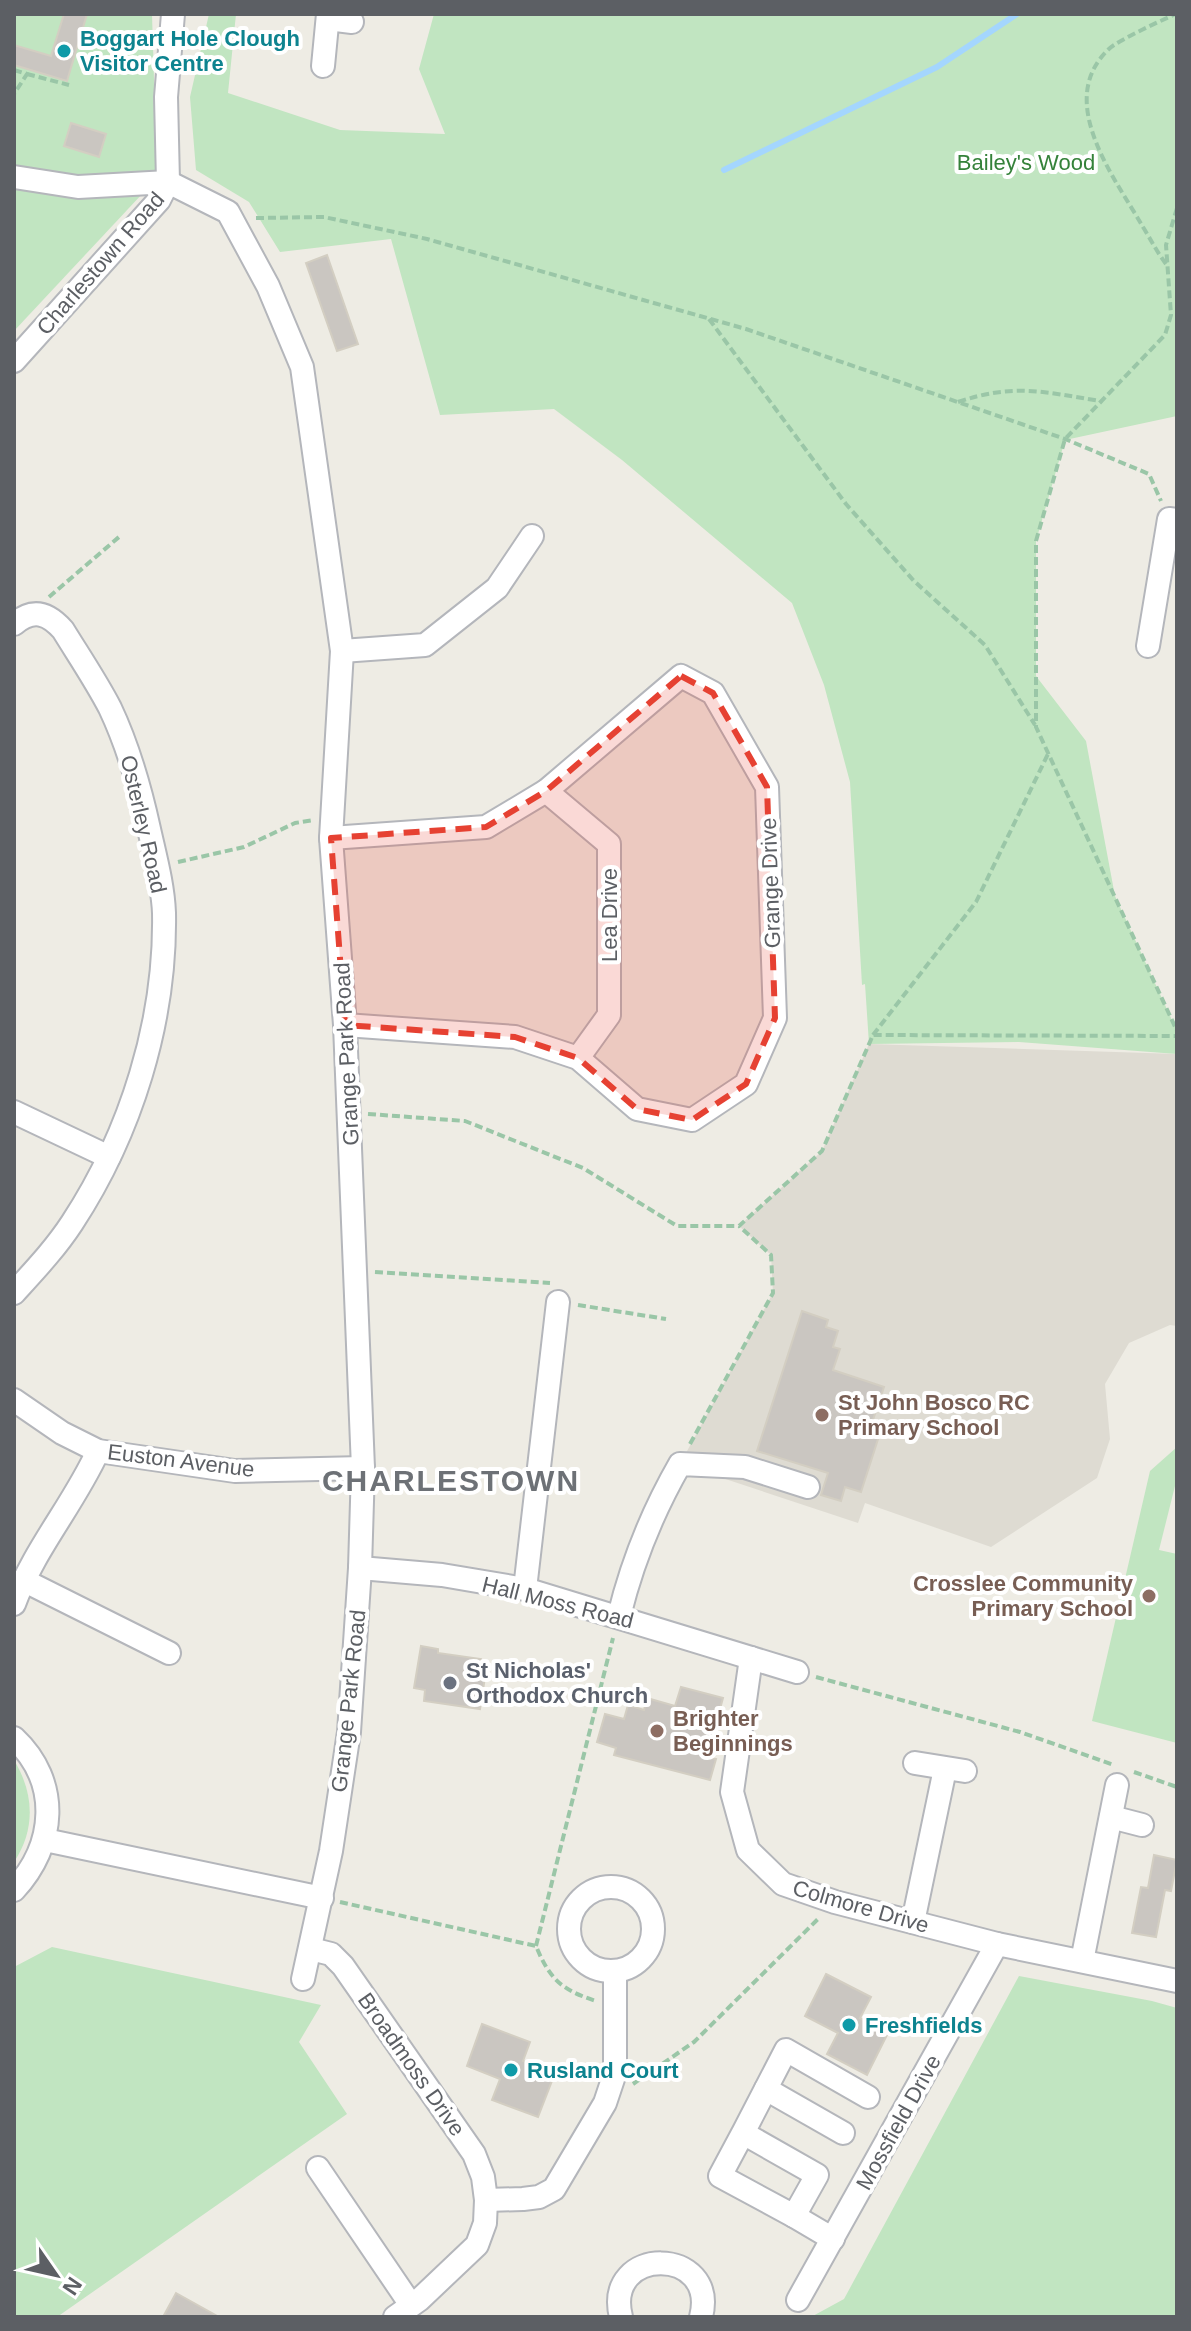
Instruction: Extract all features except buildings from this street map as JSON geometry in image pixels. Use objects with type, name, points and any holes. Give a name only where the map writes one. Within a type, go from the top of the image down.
[{"type":"street","name":"Charlestown Road","points":[[14,361],[159,200],[168,182],[166,97],[173,14]]},
{"type":"street","points":[[323,66],[328,16],[352,22]]},
{"type":"street","points":[[14,177],[78,187],[168,182],[228,212],[233,218]]},
{"type":"street","name":"Grange Park Road","points":[[233,218],[268,286],[302,367],[342,651],[331,828],[350,1113],[363,1468],[349,1732],[322,1898],[303,1979]]},
{"type":"street","points":[[1148,646],[1173,520]]},
{"type":"street","points":[[342,651],[425,645],[497,588],[532,536]]},
{"type":"street","points":[[14,624],[30,614],[41,613]]},
{"type":"street","name":"Osterley Road","points":[[14,1293],[71,1225],[109,1157],[135,1094],[152,1030],[162,965],[164,911],[157,866],[135,773],[109,708],[63,630],[53,619],[41,613]]},
{"type":"street","name":"Grange Drive","points":[[331,828],[486,827],[546,791],[681,676],[713,693],[767,787],[775,1018],[746,1084],[692,1120],[637,1109],[578,1058],[515,1037],[345,1025]]},
{"type":"street","name":"Lea Drive","points":[[546,791],[609,844],[609,1015],[578,1058]]},
{"type":"street","points":[[14,1112],[109,1157]]},
{"type":"street","points":[[525,1589],[558,1302]]},
{"type":"street","name":"Euston Avenue","points":[[14,1400],[62,1433],[98,1451],[235,1471],[363,1468]]},
{"type":"street","points":[[14,1604],[23,1580],[98,1451]]},
{"type":"street","points":[[619,1616],[627,1583],[662,1494],[680,1464],[745,1467],[808,1487]]},
{"type":"street","name":"Hall Moss Road","points":[[360,1568],[442,1575],[525,1589],[797,1672]]},
{"type":"street","points":[[23,1580],[169,1653]]},
{"type":"street","name":"Colmore Drive","points":[[751,1658],[732,1792],[748,1850],[783,1884],[835,1902],[997,1944],[1177,1981]]},
{"type":"street","points":[[14,1738],[35,1764],[46,1797],[45,1840],[28,1874],[14,1890]]},
{"type":"street","points":[[913,1922],[955,1770],[915,1763]]},
{"type":"street","points":[[1082,1961],[1111,1817],[1124,1775]]},
{"type":"street","points":[[1111,1817],[1142,1825]]},
{"type":"street","points":[[45,1840],[322,1898]]},
{"type":"street","name":"Mossfield Drive","points":[[798,2300],[997,1944]]},
{"type":"street","name":"Broadmoss Drive","points":[[311,1949],[327,1952],[343,1966],[474,2154],[483,2177],[485,2223],[477,2245],[403,2311]]},
{"type":"street","points":[[486,2200],[539,2197],[554,2189],[605,2103],[615,2073],[615,1971]]},
{"type":"street","points":[[833,2239],[720,2176],[786,2050],[868,2097]]},
{"type":"street","points":[[766,2089],[843,2133]]},
{"type":"street","points":[[743,2133],[817,2175],[794,2216]]},
{"type":"street","points":[[318,2168],[403,2311]]},
{"type":"street","points":[[621,2317],[620,2293],[626,2280],[636,2269],[649,2263],[664,2262],[689,2272],[697,2283],[702,2295],[701,2317]]},
{"type":"path","points":[[1167,265],[1109,172],[1092,135],[1086,105],[1089,81],[1100,59],[1112,45],[1176,14]]},
{"type":"path","points":[[14,70],[69,85]]},
{"type":"path","points":[[14,94],[27,74]]},
{"type":"path","points":[[1036,727],[1036,541],[1065,439],[1165,335],[1171,315],[1166,245],[1177,208]]},
{"type":"path","points":[[233,218],[324,217],[427,239],[709,319],[1065,439],[1149,474],[1173,520]]},
{"type":"path","points":[[709,319],[846,504],[914,581],[985,645],[1036,727],[1177,1033],[873,1035]]},
{"type":"path","points":[[958,402],[987,392],[1024,389],[1100,401]]},
{"type":"path","points":[[41,613],[48,598],[119,537]]},
{"type":"path","points":[[350,1113],[465,1121],[583,1168],[677,1226],[739,1226],[822,1151],[873,1035],[976,902],[1048,754]]},
{"type":"path","points":[[157,866],[244,847],[295,823],[331,828]]},
{"type":"path","points":[[680,1464],[773,1293],[771,1255],[739,1226]]},
{"type":"path","points":[[357,1271],[560,1283],[558,1302],[666,1319]]},
{"type":"path","points":[[614,2004],[595,2001],[561,1986],[544,1966],[536,1946],[619,1616]]},
{"type":"path","points":[[797,1672],[1020,1732],[1124,1775],[1177,1787]]},
{"type":"path","points":[[322,1898],[536,1946]]},
{"type":"path","points":[[605,2103],[694,2042],[835,1902]]},
{"type":"highlighted area","points":[[681,676],[713,693],[767,787],[775,1018],[746,1084],[692,1120],[637,1109],[578,1058],[515,1037],[345,1025],[331,838],[486,827],[546,791]]},
{"type":"shaded area","points":[[869,1044],[1177,1054],[1177,1326],[1170,1325],[1129,1343],[1105,1384],[1110,1439],[1097,1478],[991,1547],[865,1503],[858,1523],[680,1464],[773,1293],[771,1255],[739,1226],[822,1151]]},
{"type":"green space","points":[[14,14],[152,14],[157,178],[14,331]]},
{"type":"green space","name":"Bailey's Wood","points":[[209,14],[236,14],[228,93],[340,130],[445,134],[419,69],[434,14],[1177,14],[1177,416],[1065,440],[1036,541],[1036,676],[1086,741],[1115,896],[1177,1031],[1177,1054],[1019,1042],[869,1044],[865,984],[862,985],[850,782],[824,685],[792,603],[622,460],[554,409],[440,415],[391,239],[280,252],[249,202],[196,170],[190,97]]},
{"type":"green space","name":"Crosslee Community Primary School","points":[[1177,1447],[1177,1478],[1159,1550],[1177,1554],[1177,1743],[1092,1721],[1150,1471]]},
{"type":"green space","points":[[14,1760],[26,1785],[30,1811],[26,1837],[14,1862]]},
{"type":"green space","points":[[52,1947],[321,2005],[299,2042],[347,2114],[57,2317],[14,2317],[14,1967]]},
{"type":"green space","points":[[1019,1976],[1177,2008],[1177,2317],[811,2317],[844,2299]]},
{"type":"waterway","points":[[724,170],[937,67],[1017,14]]},
{"type":"place","name":"Boggart Hole Clough Visitor Centre","points":[[64,51]]},
{"type":"place","name":"St John Bosco RC Primary School","points":[[822,1415]]},
{"type":"place","name":"Crosslee Community Primary School","points":[[1149,1596]]},
{"type":"place","name":"St Nicholas' Orthodox Church","points":[[450,1683]]},
{"type":"place","name":"Brighter Beginnings","points":[[657,1731]]},
{"type":"place","name":"Freshfields","points":[[849,2025]]},
{"type":"place","name":"Rusland Court","points":[[511,2070]]},
{"type":"district","name":"CHARLESTOWN","points":[[451,1481]]}]
